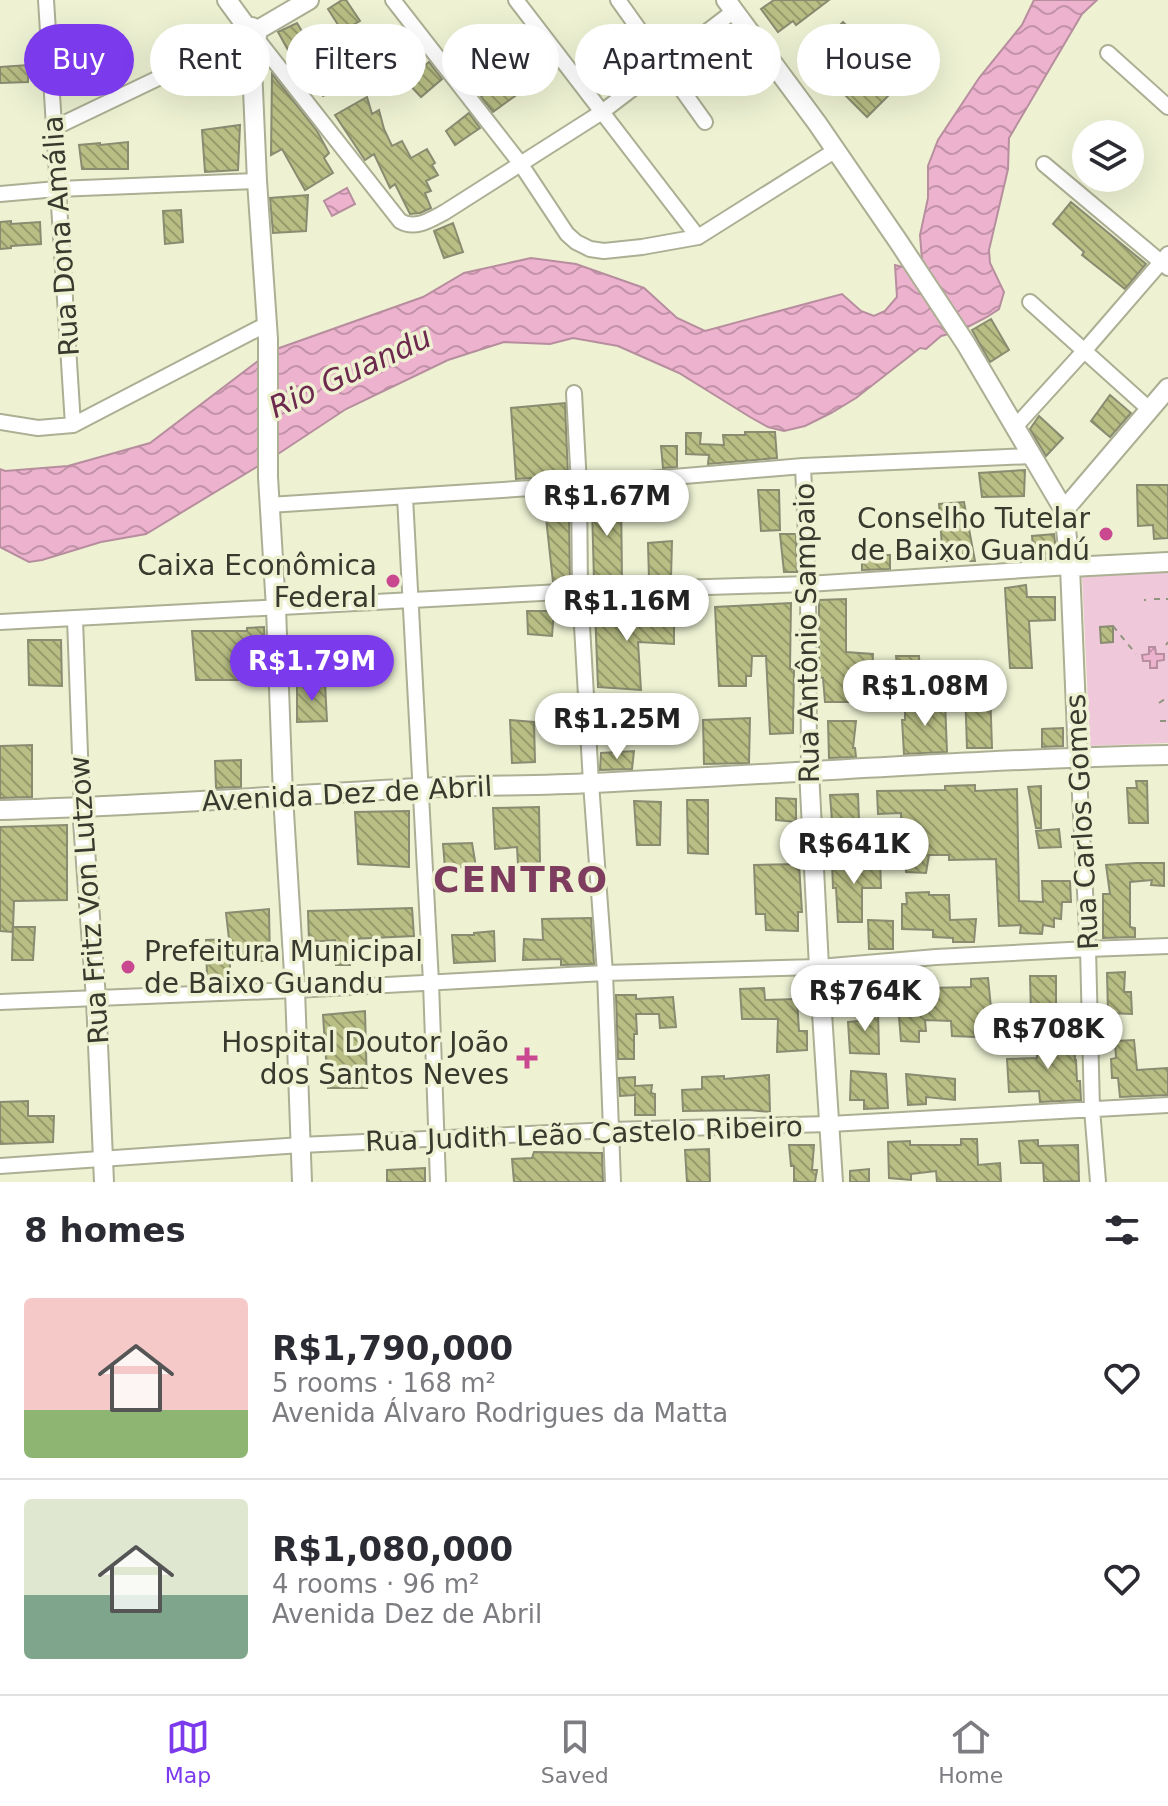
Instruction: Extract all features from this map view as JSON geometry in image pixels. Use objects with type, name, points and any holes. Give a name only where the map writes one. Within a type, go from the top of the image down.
[{"type":"street","name":"Rua Dona Amália","points":[[46,0],[73,425]]},
{"type":"street","points":[[227,0],[242,24]]},
{"type":"street","points":[[270,24],[309,0]]},
{"type":"street","points":[[393,0],[520,163],[567,234],[590,249],[617,250],[698,237],[836,150]]},
{"type":"street","points":[[516,0],[698,237]]},
{"type":"street","points":[[618,0],[635,24]]},
{"type":"street","points":[[710,24],[730,6],[836,150],[966,344],[1064,510],[1168,388]]},
{"type":"street","points":[[1108,53],[1168,107]]},
{"type":"street","points":[[270,61],[400,221],[408,225],[432,219],[623,96]]},
{"type":"street","points":[[54,128],[150,83]]},
{"type":"street","points":[[253,96],[267,331],[269,505],[302,1182]]},
{"type":"street","points":[[687,96],[705,122]]},
{"type":"street","points":[[1015,427],[1166,262],[1044,164]]},
{"type":"street","points":[[0,194],[257,181]]},
{"type":"street","points":[[1030,302],[1149,409]]},
{"type":"street","points":[[0,422],[38,428],[73,425],[267,331]]},
{"type":"street","points":[[574,393],[580,591],[605,973],[613,1182]]},
{"type":"street","points":[[269,505],[579,485],[803,466],[1031,456]]},
{"type":"street","name":"Rua Antônio Sampaio","points":[[803,466],[808,584],[809,770],[833,1182]]},
{"type":"street","points":[[405,497],[422,788],[438,1182]]},
{"type":"street","name":"Rua Carlos Gomes","points":[[1064,510],[1070,567],[1088,949],[1092,1109],[1098,1182]]},
{"type":"street","points":[[0,622],[580,591],[808,584],[1168,562]]},
{"type":"street","name":"Rua Fritz Von Lutzow","points":[[75,619],[82,808],[96,999],[104,1182]]},
{"type":"street","name":"Avenida Dez de Abril","points":[[0,810],[1168,755]]},
{"type":"street","points":[[0,1002],[605,973],[819,967],[936,957],[1168,946]]},
{"type":"street","name":"Rua Judith Leão Castelo Ribeiro","points":[[0,1166],[301,1145],[611,1130],[830,1124],[1168,1105]]},
{"type":"path","points":[[1154,599],[1168,599]]},
{"type":"path","points":[[1113,626],[1136,654]]},
{"type":"path","points":[[1159,703],[1168,697]]},
{"type":"path","points":[[1160,721],[1168,721]]},
{"type":"shaded area","points":[[1168,572],[1168,743],[1090,746],[1082,576]]},
{"type":"water","name":"Rio Guandu","points":[[1034,0],[1097,0],[1082,14],[1009,138],[1008,169],[989,250],[990,263],[1004,292],[999,309],[960,331],[941,336],[926,349],[920,348],[856,398],[831,413],[805,426],[784,431],[768,427],[679,373],[618,346],[573,338],[550,344],[504,342],[448,360],[346,409],[146,534],[101,542],[29,562],[0,547],[0,469],[68,466],[150,443],[271,351],[423,297],[464,273],[531,258],[576,264],[644,288],[677,318],[705,331],[842,294],[861,311],[874,316],[885,311],[897,297],[895,265],[923,272],[920,235],[928,198],[928,166],[938,140],[979,78],[1022,25]]},
{"type":"water","points":[[347,188],[355,204],[332,216],[324,201]]},
{"type":"water","points":[[1149,647],[1155,647],[1156,654],[1164,654],[1164,660],[1157,661],[1157,668],[1150,668],[1150,661],[1143,661],[1142,655],[1149,654]]},
{"type":"building","points":[[346,0],[360,21],[338,24],[328,9]]},
{"type":"building","points":[[774,0],[829,0],[796,25],[793,21],[781,30],[781,24],[772,24],[761,9]]},
{"type":"building","points":[[286,28],[286,46],[278,32]]},
{"type":"building","points":[[429,62],[442,79],[426,93],[426,64]]},
{"type":"building","points":[[24,65],[24,82],[0,83],[0,67]]},
{"type":"building","points":[[272,74],[286,96],[289,96],[317,131],[329,153],[324,158],[333,173],[305,190],[282,149],[271,155]]},
{"type":"building","points":[[482,96],[515,96],[493,112]]},
{"type":"building","points":[[846,96],[888,96],[867,117]]},
{"type":"building","points":[[367,97],[372,114],[379,110],[392,146],[402,141],[411,158],[427,149],[438,175],[426,181],[431,191],[425,193],[431,208],[410,214],[395,184],[390,188],[374,154],[365,160],[335,115]]},
{"type":"building","points":[[469,113],[480,128],[455,145],[446,131]]},
{"type":"building","points":[[240,125],[238,170],[205,172],[202,130]]},
{"type":"building","points":[[128,142],[128,169],[82,169],[79,145]]},
{"type":"building","points":[[308,195],[306,231],[273,233],[270,198]]},
{"type":"building","points":[[1071,202],[1146,264],[1125,289],[1082,255],[1084,252],[1053,224]]},
{"type":"building","points":[[181,210],[183,242],[165,244],[163,211]]},
{"type":"building","points":[[11,221],[11,224],[40,222],[41,244],[0,249],[0,222]]},
{"type":"building","points":[[453,223],[463,252],[444,258],[434,231]]},
{"type":"building","points":[[991,319],[1009,350],[990,362],[972,330]]},
{"type":"building","points":[[1110,395],[1131,413],[1110,437],[1091,421]]},
{"type":"building","points":[[565,403],[568,476],[516,479],[511,408]]},
{"type":"building","points":[[1039,416],[1063,438],[1046,456],[1030,429]]},
{"type":"building","points":[[745,432],[775,432],[777,458],[708,464],[709,455],[686,454],[686,433],[701,433],[700,444],[724,445],[723,435],[745,435]]},
{"type":"building","points":[[661,446],[677,446],[677,467],[663,468]]},
{"type":"building","points":[[1025,470],[1024,496],[982,497],[979,473]]},
{"type":"building","points":[[1137,485],[1168,485],[1168,538],[1154,539],[1153,525],[1138,526]]},
{"type":"building","points":[[758,490],[779,490],[780,530],[761,531]]},
{"type":"building","points":[[621,494],[622,580],[594,581],[592,506],[599,496]]},
{"type":"building","points":[[964,502],[975,561],[943,561],[939,504]]},
{"type":"building","points":[[569,516],[570,582],[553,582],[546,518]]},
{"type":"building","points":[[780,534],[796,534],[797,572],[784,572]]},
{"type":"building","points":[[1054,534],[1057,558],[1034,559],[1032,536]]},
{"type":"building","points":[[672,541],[671,578],[649,579],[648,543]]},
{"type":"building","points":[[862,555],[890,555],[890,569],[862,570]]},
{"type":"building","points":[[1026,585],[1027,597],[1055,597],[1055,620],[1029,621],[1032,668],[1010,668],[1005,588]]},
{"type":"building","points":[[846,599],[846,652],[873,654],[872,677],[898,677],[901,702],[825,702],[823,678],[819,677],[819,600]]},
{"type":"building","points":[[791,603],[793,733],[770,734],[766,656],[752,656],[751,676],[746,676],[746,686],[719,686],[715,607]]},
{"type":"building","points":[[600,605],[618,606],[618,610],[636,610],[636,614],[674,613],[674,644],[638,642],[641,690],[598,687],[595,611]]},
{"type":"building","points":[[527,611],[554,611],[552,636],[528,634]]},
{"type":"building","points":[[1113,626],[1113,642],[1101,643],[1100,627]]},
{"type":"building","points":[[264,627],[266,671],[240,672],[240,680],[196,680],[192,631],[247,631],[247,628]]},
{"type":"building","points":[[28,640],[61,640],[62,686],[29,685]]},
{"type":"building","points":[[896,656],[919,656],[920,676],[898,677]]},
{"type":"building","points":[[325,683],[327,721],[297,722],[297,684]]},
{"type":"building","points":[[990,688],[992,748],[967,748],[965,689]]},
{"type":"building","points":[[945,701],[947,752],[904,754],[902,720],[905,720],[905,704]]},
{"type":"building","points":[[631,716],[631,734],[600,734],[598,717]]},
{"type":"building","points":[[750,718],[749,763],[704,764],[703,720]]},
{"type":"building","points":[[510,720],[534,722],[535,762],[512,763]]},
{"type":"building","points":[[828,721],[856,721],[853,748],[856,757],[829,758]]},
{"type":"building","points":[[1063,728],[1063,746],[1042,747],[1042,729]]},
{"type":"building","points":[[32,745],[32,797],[0,798],[0,746]]},
{"type":"building","points":[[634,751],[632,769],[600,770],[601,753]]},
{"type":"building","points":[[241,760],[241,787],[216,788],[215,761]]},
{"type":"building","points":[[1136,781],[1147,781],[1148,823],[1129,823],[1127,788],[1137,788]]},
{"type":"building","points":[[975,785],[975,791],[1017,789],[1019,901],[1043,902],[1042,881],[1070,881],[1071,902],[1062,902],[1061,919],[1054,918],[1054,927],[1043,925],[1042,934],[1020,933],[1021,925],[999,926],[996,859],[949,860],[949,855],[929,855],[926,873],[906,872],[905,855],[902,855],[901,813],[878,814],[877,791],[945,790],[945,786]]},
{"type":"building","points":[[1041,786],[1041,828],[1036,828],[1028,787]]},
{"type":"building","points":[[858,794],[859,821],[832,821],[830,795]]},
{"type":"building","points":[[776,798],[796,799],[796,822],[776,820]]},
{"type":"building","points":[[687,800],[708,800],[708,854],[688,853]]},
{"type":"building","points":[[634,801],[661,802],[660,845],[637,845]]},
{"type":"building","points":[[539,807],[540,863],[518,865],[517,847],[495,849],[493,808]]},
{"type":"building","points":[[409,811],[409,867],[358,864],[355,812]]},
{"type":"building","points":[[67,825],[67,900],[14,901],[12,932],[0,931],[0,827]]},
{"type":"building","points":[[1059,829],[1061,847],[1039,848],[1036,831]]},
{"type":"building","points":[[472,843],[476,867],[445,868],[443,844]]},
{"type":"building","points":[[880,859],[881,888],[862,888],[862,922],[838,922],[832,862]]},
{"type":"building","points":[[1164,863],[1164,886],[1151,885],[1152,880],[1130,882],[1130,927],[1135,928],[1135,937],[1103,938],[1103,894],[1110,894],[1106,865]]},
{"type":"building","points":[[799,864],[802,912],[798,912],[798,931],[766,930],[765,914],[756,914],[754,865]]},
{"type":"building","points":[[929,892],[929,895],[949,895],[950,920],[976,919],[974,942],[953,942],[953,938],[933,937],[933,930],[902,929],[902,904],[907,904],[906,893]]},
{"type":"building","points":[[412,908],[414,936],[351,939],[350,965],[336,965],[335,940],[309,942],[308,911]]},
{"type":"building","points":[[269,909],[270,961],[230,961],[230,978],[207,977],[206,940],[229,939],[226,913]]},
{"type":"building","points":[[591,918],[594,964],[561,965],[561,959],[523,960],[524,939],[543,940],[542,919]]},
{"type":"building","points":[[868,920],[893,921],[893,949],[869,949]]},
{"type":"building","points":[[13,927],[35,927],[33,960],[12,960]]},
{"type":"building","points":[[494,931],[495,961],[454,963],[452,935]]},
{"type":"building","points":[[1125,972],[1124,992],[1131,992],[1132,1014],[1108,1013],[1107,973]]},
{"type":"building","points":[[1030,976],[1056,976],[1056,1012],[1031,1013]]},
{"type":"building","points":[[988,978],[993,1027],[974,1029],[975,1037],[952,1036],[951,1021],[925,1020],[926,1031],[919,1031],[919,1042],[901,1041],[898,1005],[907,1005],[908,992],[928,991],[928,988],[971,987],[971,979]]},
{"type":"building","points":[[764,988],[765,1000],[797,999],[799,1031],[807,1031],[807,1050],[777,1052],[778,1019],[742,1019],[740,989]]},
{"type":"building","points":[[616,995],[636,995],[636,999],[673,997],[676,1027],[660,1028],[659,1014],[636,1014],[634,1059],[618,1059]]},
{"type":"building","points":[[878,1009],[879,1054],[850,1053],[848,1022],[859,1021],[860,1010]]},
{"type":"building","points":[[365,1011],[367,1088],[328,1088],[323,1015]]},
{"type":"building","points":[[1037,1036],[1074,1036],[1081,1100],[1040,1102],[1039,1091],[1009,1092],[1007,1059],[1037,1058]]},
{"type":"building","points":[[1134,1040],[1137,1070],[1168,1068],[1168,1095],[1120,1097],[1118,1078],[1112,1078],[1111,1059],[1116,1058],[1115,1041]]},
{"type":"building","points":[[851,1071],[886,1074],[888,1108],[864,1109],[864,1100],[850,1100]]},
{"type":"building","points":[[906,1074],[955,1079],[955,1100],[926,1097],[926,1104],[908,1105]]},
{"type":"building","points":[[769,1075],[770,1112],[683,1111],[682,1090],[702,1089],[702,1077],[724,1076],[724,1079]]},
{"type":"building","points":[[635,1077],[635,1086],[652,1085],[655,1115],[635,1115],[635,1095],[620,1096],[619,1078]]},
{"type":"building","points":[[28,1101],[28,1116],[54,1116],[53,1142],[0,1144],[0,1102]]},
{"type":"building","points":[[961,1139],[977,1139],[978,1165],[1000,1163],[1001,1182],[937,1182],[936,1171],[911,1174],[911,1180],[889,1178],[888,1142],[961,1145]]},
{"type":"building","points":[[1038,1140],[1038,1146],[1078,1145],[1079,1181],[1044,1182],[1043,1163],[1021,1163],[1019,1141]]},
{"type":"building","points":[[789,1145],[814,1145],[812,1170],[817,1170],[815,1182],[794,1182]]},
{"type":"building","points":[[709,1149],[710,1182],[687,1182],[685,1150]]},
{"type":"building","points":[[534,1152],[602,1153],[603,1182],[514,1182],[512,1159],[532,1158]]},
{"type":"building","points":[[425,1168],[425,1182],[387,1182],[387,1170]]},
{"type":"building","points":[[869,1169],[869,1182],[850,1182],[850,1171]]},
{"type":"place","name":"Conselho Tutelar de Baixo Guandú","points":[[1106,534]]},
{"type":"place","name":"Caixa Econômica Federal","points":[[393,581]]},
{"type":"place","name":"Prefeitura Municipal de Baixo Guandu","points":[[128,967]]},
{"type":"place","name":"Hospital Doutor João dos Santos Neves","points":[[527,1058]]},
{"type":"district","name":"CENTRO","points":[[521,879]]}]
